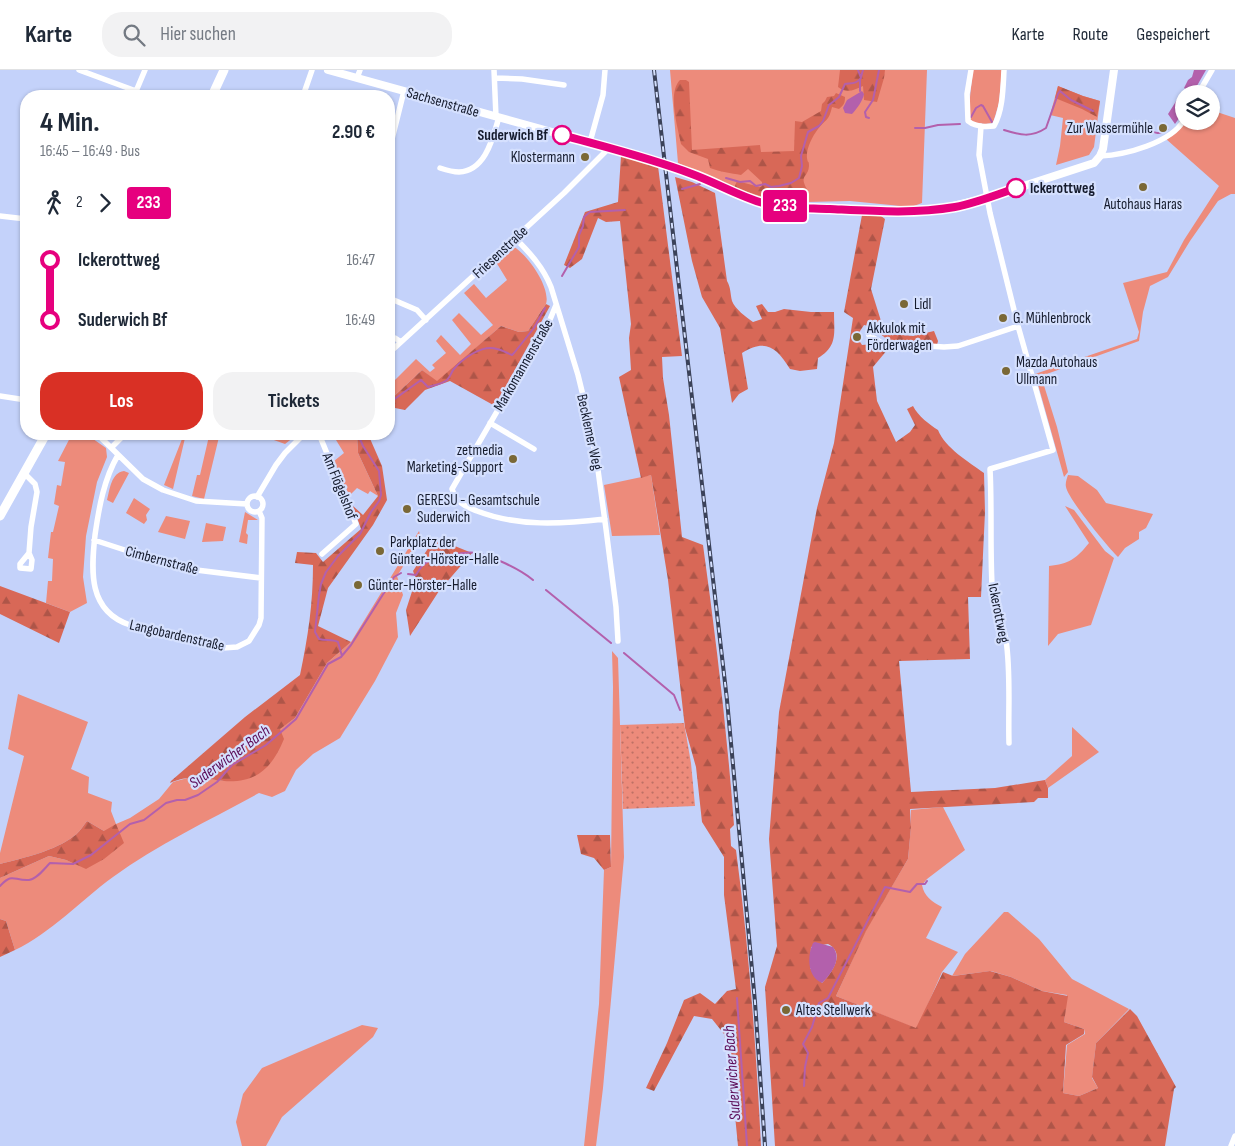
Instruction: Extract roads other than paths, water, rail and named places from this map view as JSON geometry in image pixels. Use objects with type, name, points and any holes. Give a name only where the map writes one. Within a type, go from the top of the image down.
[{"type":"main road","points":[[215,90],[224,70]]},
{"type":"main road","points":[[0,516],[43,440]]},
{"type":"street","points":[[79,70],[126,90]]},
{"type":"street","points":[[137,90],[145,70]]},
{"type":"street","points":[[305,90],[312,70]]},
{"type":"street","name":"Sachsenstraße","points":[[328,70],[359,74],[404,91],[590,142],[692,174],[737,194],[767,204],[786,206],[889,212],[929,210],[956,206],[987,198],[1094,162],[1100,156],[1116,155],[1153,143],[1166,138],[1176,130]]},
{"type":"street","points":[[440,168],[462,172],[469,170],[478,164],[490,145],[498,117],[494,70]]},
{"type":"street","points":[[590,142],[603,95],[605,70]]},
{"type":"street","points":[[971,70],[967,94],[968,121],[972,125],[981,126],[994,126],[997,121],[1003,92],[1004,70]]},
{"type":"street","points":[[1100,156],[1103,149],[1114,70]]},
{"type":"street","points":[[1203,85],[1212,70]]},
{"type":"street","points":[[495,78],[522,79],[564,85]]},
{"type":"street","points":[[395,127],[404,91]]},
{"type":"street","name":"Ickerottweg","points":[[981,126],[979,155],[987,198],[1018,326],[1054,450],[990,469],[992,587],[1006,640],[1009,743]]},
{"type":"street","name":"Friesenstraße","points":[[395,348],[564,193],[609,148]]},
{"type":"street","points":[[0,216],[20,218]]},
{"type":"street","name":"Becklemer Weg","points":[[515,238],[527,249],[545,273],[578,375],[598,470],[616,607],[618,641]]},
{"type":"street","points":[[395,301],[417,310],[426,320]]},
{"type":"street","name":"Markomannenstraße","points":[[556,305],[549,322],[452,489],[457,500],[465,506],[482,513],[515,521],[570,523],[605,519]]},
{"type":"street","points":[[869,335],[882,343],[944,347],[958,346],[1018,326]]},
{"type":"street","points":[[395,339],[401,342]]},
{"type":"street","points":[[0,396],[20,399]]},
{"type":"street","name":"Markomannenstraße","points":[[490,423],[534,449]]},
{"type":"street","points":[[104,440],[143,479],[174,494],[201,502],[247,504]]},
{"type":"street","points":[[112,447],[119,440]]},
{"type":"street","points":[[258,497],[276,465],[298,440]]},
{"type":"street","name":"Am Flögelshof","points":[[321,440],[356,524],[322,554]]},
{"type":"street","name":"Langobardenstraße","points":[[118,455],[110,468],[98,513],[92,561],[94,585],[102,604],[111,614],[130,625],[222,648],[237,647],[249,641],[261,618],[262,518],[259,511]]},
{"type":"street","points":[[24,473],[35,484],[37,492],[31,527],[30,553]]},
{"type":"street","points":[[247,504],[250,498],[258,497]]},
{"type":"street","points":[[247,504],[248,508],[252,511],[259,511],[262,507],[262,502],[258,497]]},
{"type":"street","name":"Cimbernstraße","points":[[94,540],[180,568],[261,578]]},
{"type":"street","points":[[1231,1146],[1235,1136]]},
{"type":"waterway","points":[[726,178],[740,182],[750,181],[756,186],[765,184],[771,187],[791,183],[799,178],[802,166],[801,156],[808,132],[819,126],[823,121],[829,105],[839,97],[845,84],[856,82],[861,78],[858,70]]},
{"type":"waterway","points":[[861,77],[863,70]]},
{"type":"waterway","points":[[869,118],[866,117],[865,112],[873,100],[879,70]]},
{"type":"waterway","points":[[860,79],[860,91]]},
{"type":"waterway","points":[[1004,130],[1025,135],[1046,128],[1060,91],[1071,100],[1093,111]]},
{"type":"waterway","points":[[971,117],[976,108],[981,105],[992,122]]},
{"type":"waterway","points":[[915,128],[960,124]]},
{"type":"waterway","points":[[1147,128],[1158,133],[1168,129]]},
{"type":"waterway","points":[[682,189],[700,184]]},
{"type":"waterway","name":"Suderwicher Bach","points":[[562,276],[579,247],[579,235],[584,217],[590,212],[625,210]]},
{"type":"waterway","name":"Suderwicher Bach","points":[[395,399],[421,380],[428,387],[445,381],[462,361],[479,351],[491,348],[512,355],[534,328],[545,308]]},
{"type":"waterway","name":"Suderwicher Bach","points":[[342,656],[338,642],[319,639],[315,632],[321,584],[326,572],[338,556],[360,534],[381,495],[379,471],[360,440]]},
{"type":"waterway","name":"Suderwicher Bach","points":[[408,574],[416,575],[423,565],[433,560],[464,553],[476,553],[513,567],[533,580]]},
{"type":"waterway","name":"Suderwicher Bach","points":[[0,886],[11,878],[24,880],[35,878],[50,863],[73,864],[91,855],[130,824],[144,820],[166,803],[185,800],[198,795],[217,782],[232,765],[266,745],[296,719],[328,664],[341,657],[351,645],[394,577],[401,573]]},
{"type":"waterway","name":"Suderwicher Bach","points":[[546,590],[611,643]]},
{"type":"waterway","name":"Suderwicher Bach","points":[[624,653],[674,695],[680,710]]},
{"type":"waterway","points":[[804,1086],[808,1053],[803,1044],[812,1027],[819,1003],[828,998],[885,887],[910,892],[917,884],[925,884],[927,881]]},
{"type":"waterway","name":"Suderwicher Bach","points":[[737,998],[747,1146]]},
{"type":"railway","points":[[654,70],[727,700],[755,1002],[765,1146]]},
{"type":"place","name":"Zur Wassermühle","points":[[1163,128]]},
{"type":"place","name":"Suderwich Bf","points":[[562,135]]},
{"type":"place","name":"Klostermann","points":[[585,157]]},
{"type":"place","name":"Autohaus Haras","points":[[1143,187]]},
{"type":"place","name":"Ickerottweg","points":[[1016,188]]},
{"type":"place","name":"Lidl","points":[[904,304]]},
{"type":"place","name":"G. Mühlenbrock","points":[[1003,318]]},
{"type":"place","name":"Akkulok mit Förderwagen","points":[[857,337]]},
{"type":"place","name":"Mazda Autohaus Ullmann","points":[[1006,371]]},
{"type":"place","name":"zetmedia Marketing-Support","points":[[513,459]]},
{"type":"place","name":"GERESU - Gesamtschule Suderwich","points":[[407,509]]},
{"type":"place","name":"Parkplatz der Günter-Hörster-Halle","points":[[380,551]]},
{"type":"place","name":"Günter-Hörster-Halle","points":[[358,585]]},
{"type":"place","name":"Altes Stellwerk","points":[[786,1010]]}]
